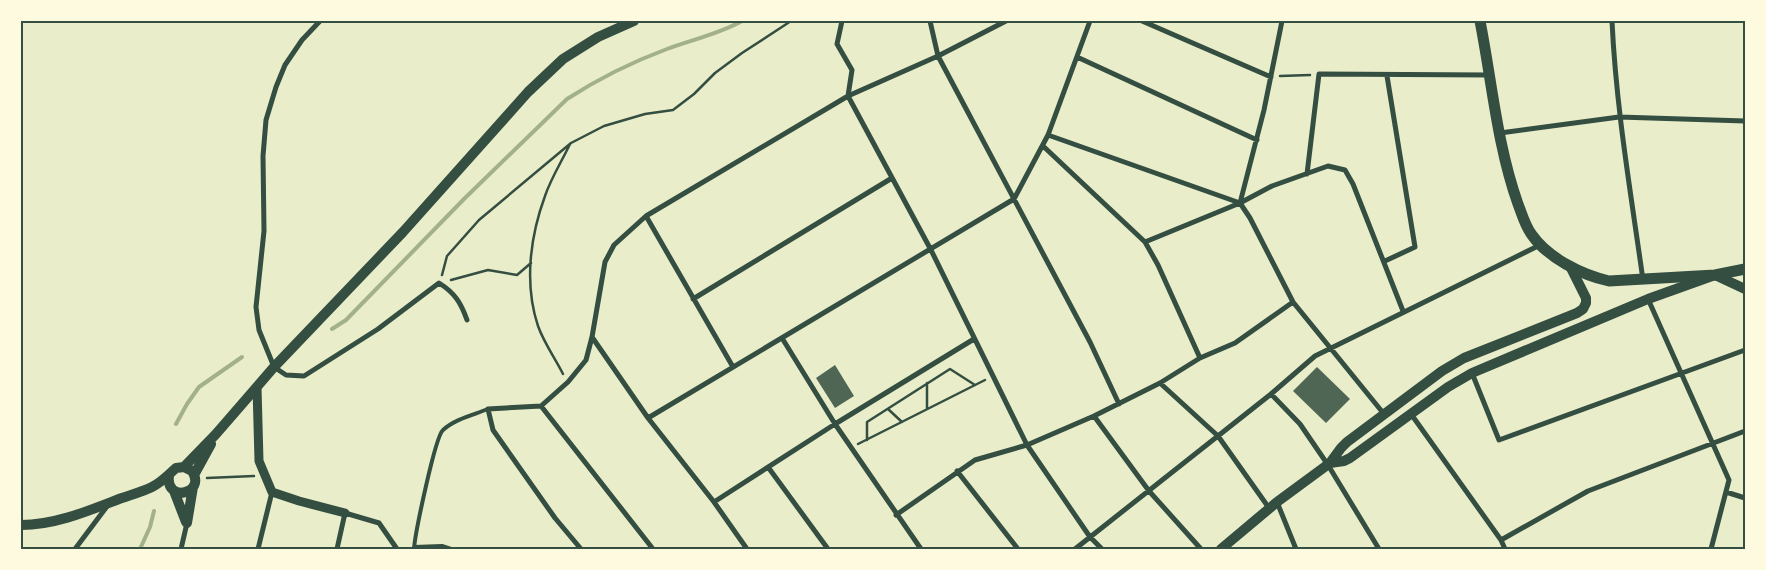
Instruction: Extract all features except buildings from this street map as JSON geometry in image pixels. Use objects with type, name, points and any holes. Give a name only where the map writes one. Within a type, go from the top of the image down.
[{"type":"main road","points":[[184,467],[216,434],[274,367],[403,232],[528,92],[563,59],[598,37],[634,21]]},
{"type":"main road","points":[[1480,21],[1500,134],[1512,185],[1526,226],[1540,244],[1562,262],[1592,277],[1609,281],[1715,275],[1745,269]]},
{"type":"main road","points":[[1222,548],[1273,506],[1329,464],[1340,448],[1442,371],[1464,358],[1567,318],[1584,309],[1586,298],[1570,266]]},
{"type":"main road","points":[[1329,464],[1350,458],[1448,387],[1472,373],[1648,299],[1715,275],[1745,289]]},
{"type":"main road","points":[[186,523],[194,480],[216,434]]},
{"type":"main road","points":[[21,524],[46,522],[76,515],[152,487],[169,476],[176,468],[184,467],[192,471],[194,480]]},
{"type":"main road","points":[[169,476],[186,523]]},
{"type":"main road","points":[[152,487],[173,489],[182,493],[194,480]]},
{"type":"street","points":[[320,21],[302,40],[285,65],[266,120],[263,156],[264,231],[256,307],[258,330],[274,367],[286,374],[304,376],[378,329],[439,283],[448,289],[462,304],[467,320]]},
{"type":"street","points":[[842,21],[837,44],[852,70],[848,96],[931,250],[1027,445],[1090,537],[1102,549]]},
{"type":"street","points":[[930,21],[938,56],[1090,342],[1119,404]]},
{"type":"street","points":[[581,549],[555,518],[493,430],[488,409],[541,406],[568,382],[586,360],[592,337],[605,262],[614,245],[646,216],[848,96],[938,56],[1006,21]]},
{"type":"street","points":[[648,418],[1014,199],[1048,135],[1090,21]]},
{"type":"street","points":[[1142,21],[1155,23],[1271,77]]},
{"type":"street","points":[[1240,203],[1257,140],[1282,21]]},
{"type":"street","points":[[1612,21],[1619,117],[1644,280]]},
{"type":"street","points":[[1077,57],[1257,140]]},
{"type":"street","points":[[1307,174],[1319,74],[1388,76],[1490,75]]},
{"type":"street","points":[[1385,261],[1415,248],[1388,76]]},
{"type":"street","points":[[1500,134],[1619,117],[1745,121]]},
{"type":"street","points":[[1048,135],[1240,203],[1250,218],[1293,302],[1384,414]]},
{"type":"street","points":[[1043,146],[1145,242],[1158,265],[1200,358]]},
{"type":"street","points":[[1145,242],[1240,203],[1272,186],[1328,166],[1345,170],[1353,184],[1385,261],[1403,311]]},
{"type":"street","points":[[693,299],[892,178]]},
{"type":"street","points":[[646,216],[733,367]]},
{"type":"street","points":[[1075,549],[1271,394],[1315,356],[1540,244]]},
{"type":"street","points":[[1648,299],[1729,480],[1711,549]]},
{"type":"street","points":[[896,515],[975,460],[1027,445],[1094,416],[1160,384],[1200,358],[1236,342],[1293,302]]},
{"type":"street","points":[[592,337],[648,418],[714,502],[747,549]]},
{"type":"street","points":[[782,338],[835,424],[921,549]]},
{"type":"street","points":[[714,502],[835,424],[974,339]]},
{"type":"street","points":[[1472,373],[1499,440],[1745,350]]},
{"type":"street","points":[[1160,384],[1218,436],[1273,506],[1296,549]]},
{"type":"street","points":[[257,387],[259,461],[272,492],[258,549]]},
{"type":"street","points":[[1271,394],[1300,424],[1329,464],[1379,549]]},
{"type":"street","points":[[541,406],[653,549]]},
{"type":"street","points":[[1411,414],[1501,540],[1505,549]]},
{"type":"street","points":[[1094,416],[1149,491],[1201,549]]},
{"type":"street","points":[[1501,540],[1588,491],[1745,432]]},
{"type":"street","points":[[768,467],[828,549]]},
{"type":"street","points":[[957,471],[1018,549]]},
{"type":"street","points":[[272,492],[299,502],[379,523],[397,549]]},
{"type":"street","points":[[1726,492],[1745,498]]},
{"type":"street","points":[[75,549],[109,503]]},
{"type":"street","points":[[337,549],[345,514]]},
{"type":"street","points":[[181,549],[186,523]]},
{"type":"lane","points":[[451,549],[442,546],[414,548],[424,494],[441,431],[455,421],[488,409]]},
{"type":"path","points":[[439,283],[448,256],[479,220],[571,143],[604,126],[645,114],[673,110],[694,94],[715,73],[790,21]]},
{"type":"path","points":[[1271,77],[1319,74]]},
{"type":"path","points":[[568,382],[539,329],[531,302],[531,263],[533,236],[546,194],[571,143]]},
{"type":"path","points":[[439,283],[488,270],[517,275],[531,263]]},
{"type":"path","points":[[867,440],[867,422],[950,370],[975,385]]},
{"type":"path","points":[[851,448],[993,376]]},
{"type":"path","points":[[927,383],[927,409]]},
{"type":"path","points":[[888,409],[902,422]]},
{"type":"path","points":[[194,480],[264,475]]},
{"type":"waterway","points":[[332,329],[346,320],[465,198],[567,99],[641,59],[733,26],[742,21]]},
{"type":"waterway","points":[[176,424],[199,387],[242,357]]},
{"type":"waterway","points":[[140,549],[150,527],[154,511]]}]
